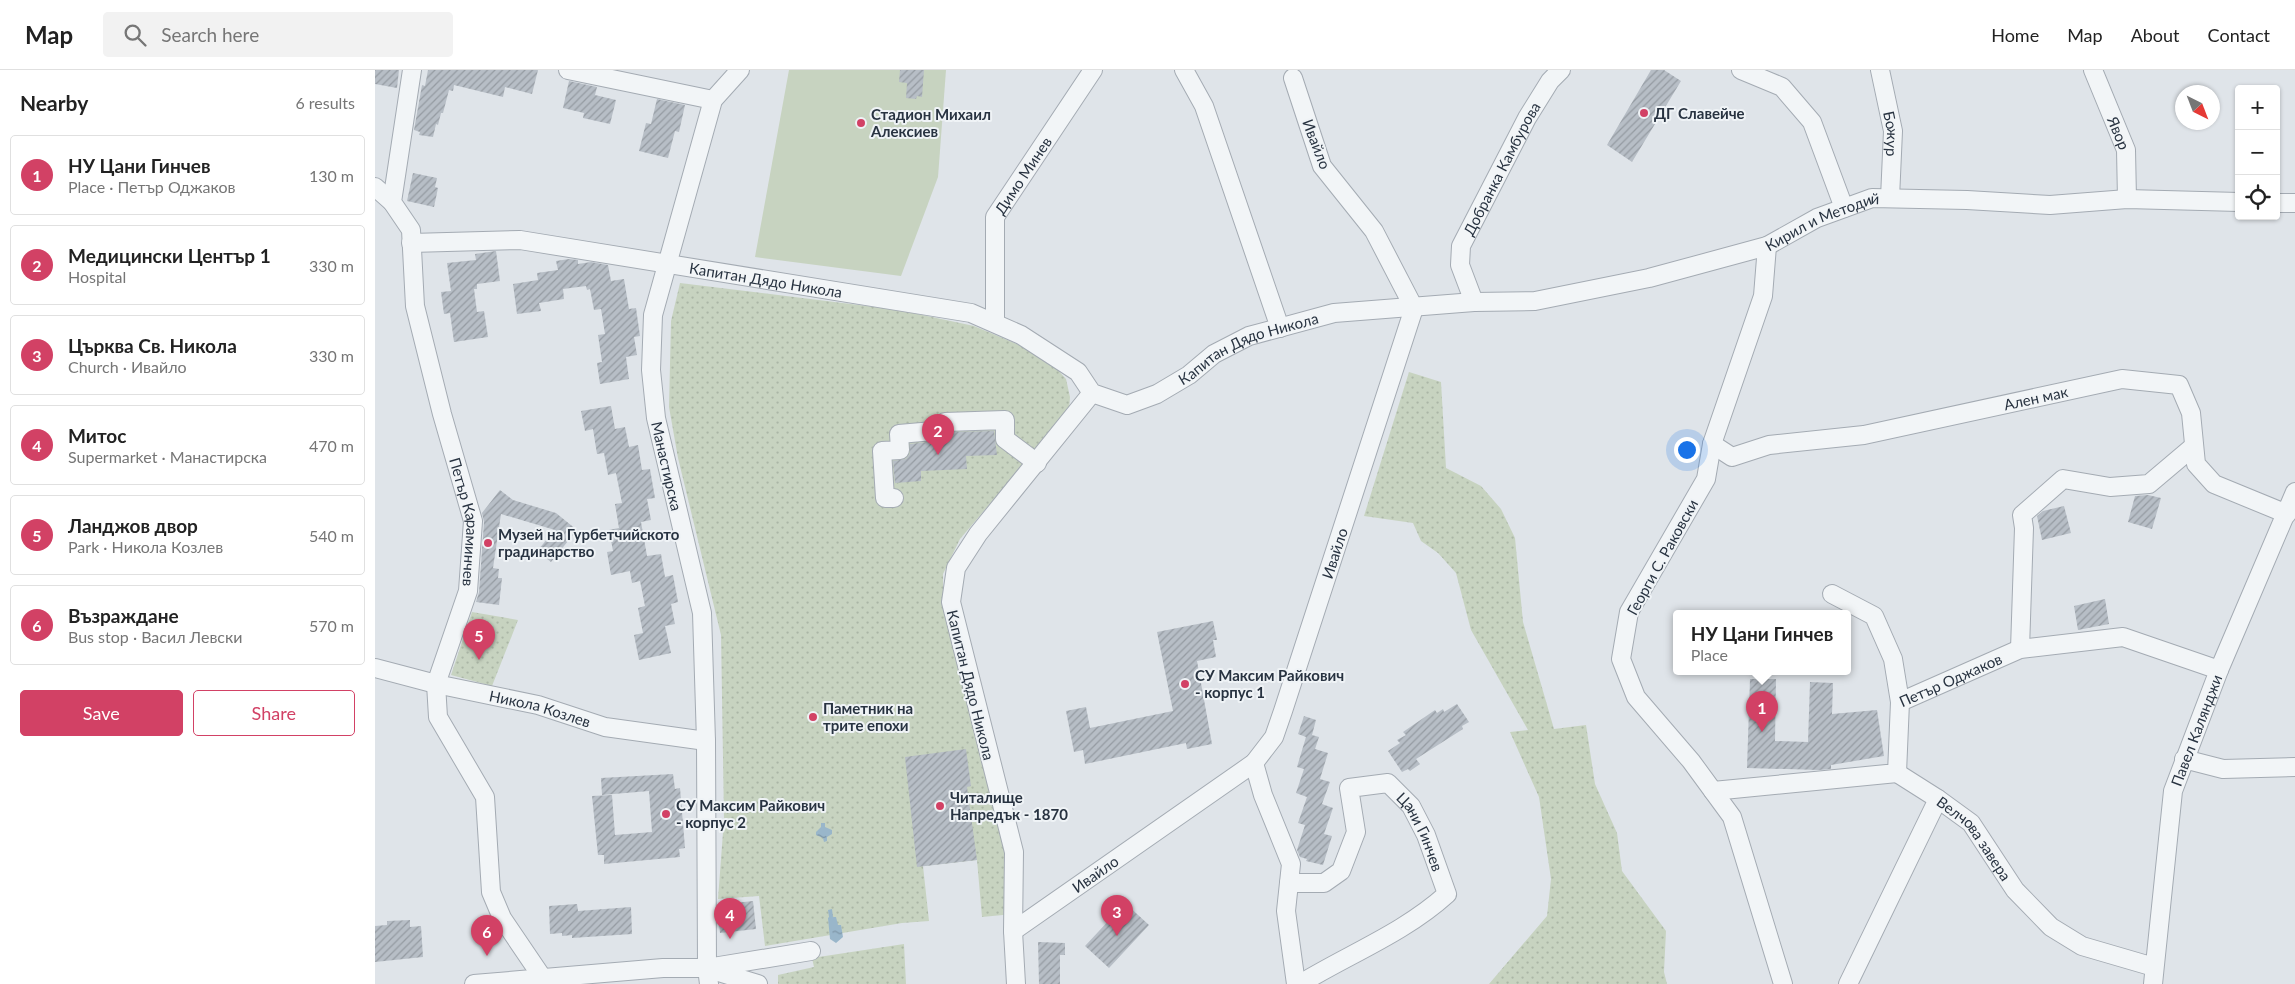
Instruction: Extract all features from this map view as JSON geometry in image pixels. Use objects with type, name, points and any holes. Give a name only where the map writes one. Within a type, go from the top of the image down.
[{"type":"street","points":[[392,202],[412,70]]},
{"type":"street","points":[[568,70],[713,100]]},
{"type":"street","name":"Манастирска","points":[[706,979],[705,741],[702,613],[656,418],[651,370],[653,315],[713,100],[739,70]]},
{"type":"street","name":"Димо Минев","points":[[995,324],[995,217],[1093,70]]},
{"type":"street","points":[[1184,70],[1204,106],[1280,328]]},
{"type":"street","name":"Добранка Камбурова","points":[[1474,302],[1460,265],[1461,246],[1527,118],[1550,81],[1561,70]]},
{"type":"street","points":[[1741,70],[1782,87],[1812,122],[1844,208]]},
{"type":"street","name":"Божур","points":[[1880,70],[1893,132],[1890,198]]},
{"type":"street","name":"Явор","points":[[2093,70],[2126,150],[2127,199]]},
{"type":"street","name":"Ивайло","points":[[1013,931],[1254,763],[1274,737],[1283,711],[1414,308],[1374,232],[1322,166],[1293,78]]},
{"type":"street","name":"Петър Караминчев","points":[[375,187],[392,202],[411,230],[415,306],[442,414],[473,521],[468,592],[436,684],[438,717],[485,797],[491,892],[502,918],[543,981]]},
{"type":"street","name":"Кирил и Методий","points":[[1414,308],[1474,302],[1535,301],[1649,278],[1767,246],[1817,218],[1872,198],[1967,200],[2050,206],[2127,199],[2235,202]]},
{"type":"street","points":[[2280,203],[2295,203]]},
{"type":"street","name":"Капитан Дядо Никола","points":[[411,243],[520,240],[971,313],[1021,335],[1078,372],[1092,393],[1127,405],[1157,394],[1189,375],[1214,354],[1249,336],[1334,313],[1414,308]]},
{"type":"street","name":"Георги С. Раковски","points":[[1767,246],[1763,296],[1712,444],[1706,479],[1629,612],[1621,659],[1635,697],[1691,761],[1732,817],[1783,984]]},
{"type":"street","name":"Ален мак","points":[[1712,444],[1732,457],[1769,445],[1864,435],[2122,379],[2179,385],[2191,413],[2196,464],[2214,484],[2287,514]]},
{"type":"street","name":"Капитан Дядо Никола","points":[[1016,984],[1013,931],[1014,852],[951,602],[956,568],[977,534],[1037,463],[1092,393]]},
{"type":"street","points":[[894,498],[885,498],[882,451],[900,450],[899,434],[945,430],[945,422],[1005,420],[1005,439],[1037,463]]},
{"type":"street","points":[[2020,649],[2024,528],[2022,515],[2063,479],[2110,487],[2149,484],[2194,446]]},
{"type":"street","name":"Павел Калянджи","points":[[2153,976],[2173,791],[2219,670],[2295,492]]},
{"type":"street","points":[[1832,594],[1874,616],[1893,659],[1901,702]]},
{"type":"street","name":"Петър Оджаков","points":[[1897,772],[1901,702],[2020,649],[2123,637],[2219,670]]},
{"type":"street","name":"Никола Козлев","points":[[375,668],[436,684],[538,705],[605,727],[705,741]]},
{"type":"street","points":[[2184,758],[2223,769],[2295,767]]},
{"type":"street","points":[[1254,763],[1263,795],[1291,864],[1286,911],[1296,984]]},
{"type":"street","points":[[1713,791],[1897,772],[1937,798]]},
{"type":"street","name":"Цани Гинчев","points":[[1289,883],[1324,883],[1341,871],[1356,832],[1349,788],[1388,782],[1411,806],[1425,835],[1447,894],[1431,909],[1365,950],[1340,960],[1300,984]]},
{"type":"street","name":"Велчова завера","points":[[1847,984],[1937,798],[1971,823],[2015,890],[2051,927],[2082,946],[2153,976]]},
{"type":"street","points":[[706,979],[811,951]]},
{"type":"street","points":[[474,984],[543,981],[663,968],[706,979],[758,984]]},
{"type":"green space","name":"Стадион Михаил Алексиев","points":[[789,70],[946,70],[938,177],[901,276],[755,257]]},
{"type":"green space","points":[[680,283],[899,310],[974,326],[1024,347],[1055,367],[1066,379],[1070,397],[1069,411],[960,539],[943,574],[943,601],[1014,852],[1013,914],[982,917],[977,860],[923,866],[929,921],[902,923],[765,946],[759,896],[718,899],[724,819],[721,635],[678,458],[669,407],[671,321]]},
{"type":"green space","points":[[1409,372],[1441,382],[1446,468],[1481,486],[1501,509],[1515,538],[1523,622],[1554,729],[1586,725],[1595,784],[1617,833],[1622,871],[1666,931],[1664,972],[1667,984],[1489,984],[1547,916],[1551,879],[1539,797],[1510,732],[1528,730],[1471,630],[1456,573],[1438,553],[1421,541],[1413,523],[1364,516]]},
{"type":"green space","points":[[472,612],[518,620],[492,686],[451,675]]},
{"type":"green space","points":[[904,944],[906,984],[778,984],[778,975],[814,967],[812,958]]},
{"type":"water","points":[[821,823],[825,823],[825,827],[832,830],[832,834],[824,842],[823,838],[816,835],[816,832],[821,827]]},
{"type":"water","points":[[832,909],[833,917],[836,917],[838,925],[841,925],[843,937],[836,943],[830,939],[828,910]]},
{"type":"building","points":[[375,70],[399,70],[397,88],[375,84]]},
{"type":"building","points":[[428,70],[538,70],[532,94],[505,87],[503,97],[454,85],[453,91],[449,90],[443,113],[441,113],[438,125],[436,124],[433,137],[419,135],[420,132],[414,130],[422,85],[425,86]]},
{"type":"building","points":[[900,70],[924,70],[922,97],[917,96],[916,99],[906,98],[907,83],[899,82]]},
{"type":"building","name":"ДГ Славейче","points":[[1651,70],[1664,70],[1681,81],[1632,162],[1607,145]]},
{"type":"building","points":[[569,81],[597,87],[595,95],[616,100],[610,124],[583,118],[584,113],[563,108]]},
{"type":"building","points":[[657,99],[685,105],[679,132],[675,131],[668,158],[639,151],[646,123],[651,124]]},
{"type":"building","points":[[413,173],[437,178],[435,187],[438,188],[434,207],[407,201]]},
{"type":"building","points":[[496,251],[500,281],[477,284],[477,289],[474,289],[477,312],[484,311],[488,337],[454,342],[450,313],[444,314],[441,292],[451,291],[447,263],[476,260],[475,254]]},
{"type":"building","points":[[578,260],[578,264],[591,262],[608,265],[611,281],[624,279],[629,309],[636,308],[640,336],[634,337],[637,355],[626,357],[629,379],[600,384],[597,363],[602,362],[598,335],[605,334],[601,309],[594,310],[590,289],[587,290],[586,286],[563,289],[564,299],[539,303],[541,311],[517,314],[513,284],[538,280],[537,273],[558,270],[556,261]]},
{"type":"building","points":[[611,406],[615,429],[625,427],[629,447],[638,445],[642,470],[650,469],[655,498],[647,499],[651,520],[641,522],[647,556],[661,554],[665,577],[673,575],[678,602],[671,604],[675,624],[665,626],[671,653],[639,660],[634,635],[643,633],[638,608],[645,606],[640,581],[632,583],[630,571],[611,575],[607,552],[613,551],[609,530],[619,528],[615,504],[622,503],[616,473],[608,475],[604,453],[597,454],[593,429],[585,431],[581,411]]},
{"type":"building","points":[[994,431],[997,455],[966,456],[967,469],[921,471],[921,481],[895,483],[893,461],[906,459],[910,454],[910,444],[951,439],[955,432]]},
{"type":"building","points":[[500,490],[513,500],[556,513],[577,530],[551,562],[537,551],[555,530],[501,514],[493,568],[499,569],[498,578],[502,578],[499,605],[476,602],[479,592],[484,522],[482,513]]},
{"type":"building","points":[[2148,495],[2161,498],[2152,529],[2128,522],[2135,496]]},
{"type":"building","points":[[2064,506],[2071,533],[2042,540],[2037,516],[2043,511]]},
{"type":"building","points":[[2105,599],[2109,624],[2078,630],[2074,606]]},
{"type":"building","name":"СУ Максим Райкович - корпус 1","points":[[1213,621],[1217,640],[1213,640],[1216,657],[1197,661],[1212,744],[1187,749],[1186,743],[1085,764],[1083,750],[1074,752],[1066,711],[1086,707],[1090,728],[1173,711],[1157,632]]},
{"type":"building","points":[[1750,679],[1776,679],[1775,741],[1808,742],[1810,682],[1833,683],[1832,714],[1877,710],[1884,756],[1831,765],[1831,769],[1747,768]]},
{"type":"building","points":[[1457,704],[1469,722],[1462,726],[1463,729],[1416,759],[1420,764],[1410,771],[1408,769],[1402,772],[1388,751],[1400,743],[1397,740],[1406,735],[1403,732],[1435,710],[1437,713],[1443,709],[1444,712]]},
{"type":"building","points":[[1304,716],[1316,720],[1312,735],[1319,737],[1315,749],[1328,753],[1320,779],[1330,782],[1322,804],[1333,808],[1324,834],[1332,836],[1323,865],[1306,861],[1307,859],[1300,857],[1297,850],[1305,825],[1298,823],[1307,797],[1296,793],[1304,769],[1297,767],[1306,737],[1298,734]]},
{"type":"building","name":"Читалище Напредък - 1870","points":[[966,749],[971,786],[967,787],[977,860],[917,867],[905,757]]},
{"type":"building","name":"СУ Максим Райкович - корпус 2","points":[[673,774],[675,789],[680,788],[685,848],[679,849],[680,857],[604,864],[604,855],[598,855],[592,796],[612,795],[615,835],[652,832],[649,791],[602,795],[601,778]]},
{"type":"building","points":[[753,901],[756,929],[720,933],[717,905]]},
{"type":"building","points":[[1125,903],[1149,925],[1109,968],[1085,946]]},
{"type":"building","points":[[577,904],[578,911],[631,907],[632,934],[572,938],[572,935],[562,936],[562,933],[550,934],[549,906]]},
{"type":"building","points":[[410,920],[410,927],[421,926],[423,957],[375,962],[375,926],[387,925],[387,921]]},
{"type":"building","points":[[1038,942],[1065,943],[1065,955],[1060,955],[1060,984],[1039,984]]},
{"type":"place","name":"ДГ Славейче","points":[[1644,113]]},
{"type":"place","name":"Стадион Михаил Алексиев","points":[[861,123]]},
{"type":"place","name":"Медицински Център 1","points":[[938,455]]},
{"type":"place","name":"Музей на Гурбетчийското градинарство","points":[[488,543]]},
{"type":"place","name":"Ланджов двор","points":[[479,660]]},
{"type":"place","name":"СУ Максим Райкович - корпус 1","points":[[1185,684]]},
{"type":"place","name":"Паметник на трите епохи","points":[[813,717]]},
{"type":"place","name":"НУ Цани Гинчев","points":[[1762,732]]},
{"type":"place","name":"Читалище Напредък - 1870","points":[[940,806]]},
{"type":"place","name":"СУ Максим Райкович - корпус 2","points":[[666,814]]},
{"type":"place","name":"Църква Св. Никола","points":[[1117,936]]},
{"type":"place","name":"Митос","points":[[730,939]]},
{"type":"place","name":"Възраждане","points":[[487,956]]}]
